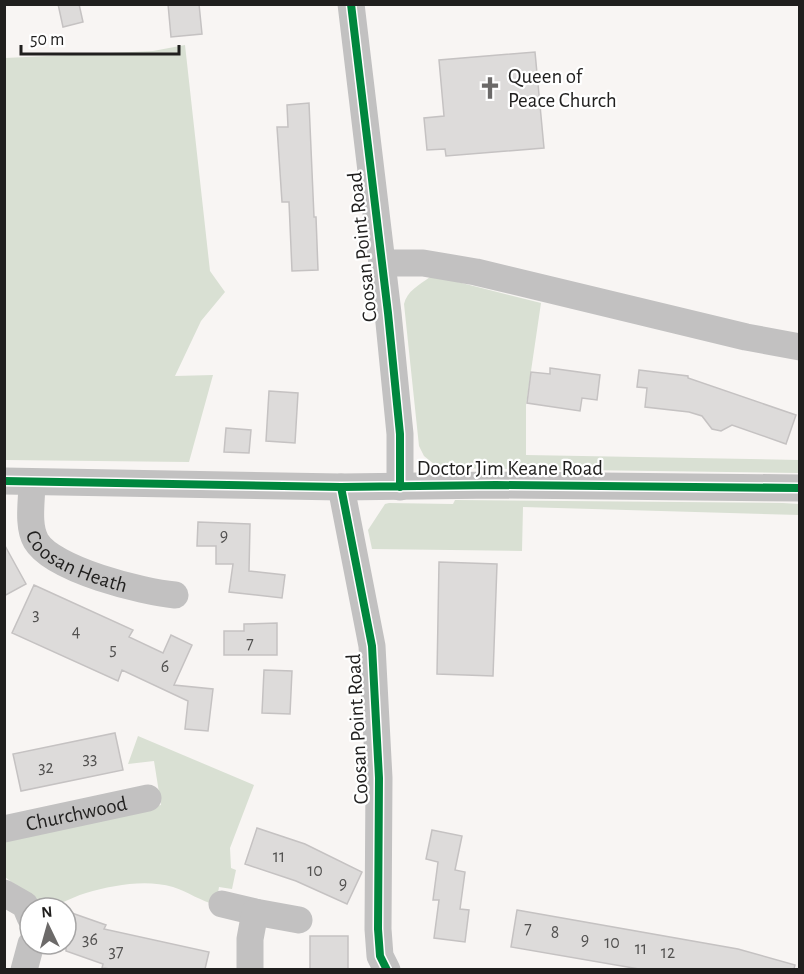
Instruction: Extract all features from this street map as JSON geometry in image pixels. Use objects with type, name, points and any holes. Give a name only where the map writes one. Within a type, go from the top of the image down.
[{"type":"street","name":"Coosan Point Road","points":[[351,4],[400,434],[400,487]]},
{"type":"street","points":[[382,263],[423,263],[476,272],[746,337],[800,347]]},
{"type":"street","name":"Doctor Jim Keane Road","points":[[4,481],[341,487],[496,485],[800,488]]},
{"type":"street","name":"Coosan Heath","points":[[32,482],[31,519],[36,540],[41,548],[64,563],[114,582],[139,590],[175,595]]},
{"type":"street","name":"Coosan Point Road","points":[[341,487],[372,646],[379,778],[378,929],[380,956],[387,969]]},
{"type":"street","name":"Churchwood","points":[[4,829],[148,798]]},
{"type":"street","points":[[4,893],[18,901]]},
{"type":"street","points":[[222,904],[299,920]]},
{"type":"street","points":[[250,969],[250,939],[255,912]]},
{"type":"shaded area","points":[[185,45],[210,271],[225,292],[201,321],[175,376],[213,375],[189,462],[5,460],[5,58],[153,51]]},
{"type":"shaded area","points":[[430,277],[438,277],[541,303],[526,405],[526,455],[799,460],[799,473],[439,468],[424,456],[419,446],[404,304],[411,292]]},
{"type":"shaded area","points":[[455,500],[783,503],[799,504],[800,515],[523,507],[522,551],[372,549],[368,530],[385,504],[453,504]]},
{"type":"shaded area","points":[[138,736],[254,785],[230,848],[231,868],[236,870],[232,889],[219,887],[216,905],[173,887],[152,883],[118,885],[78,896],[27,896],[5,877],[5,839],[11,836],[161,805],[154,761],[128,764]]},
{"type":"building","points":[[58,4],[79,4],[83,22],[63,27]]},
{"type":"building","points":[[168,4],[199,4],[202,34],[171,37]]},
{"type":"building","name":"Queen of Peace Church","points":[[535,52],[544,148],[446,156],[445,149],[427,150],[424,118],[444,116],[439,60]]},
{"type":"building","points":[[309,103],[318,270],[292,271],[289,202],[282,202],[277,127],[288,127],[287,105]]},
{"type":"building","points":[[550,368],[600,375],[597,400],[582,398],[580,411],[527,403],[531,372],[550,374]]},
{"type":"building","points":[[639,370],[688,376],[688,378],[796,415],[786,444],[732,425],[721,431],[712,429],[702,416],[689,412],[645,407],[647,388],[637,387]]},
{"type":"building","points":[[269,391],[298,393],[295,443],[266,441]]},
{"type":"building","points":[[226,428],[251,430],[249,453],[224,452]]},
{"type":"building","points":[[198,522],[250,524],[249,571],[285,575],[282,598],[229,592],[233,564],[216,564],[216,546],[197,546]]},
{"type":"building","points":[[4,544],[26,584],[4,596]]},
{"type":"building","points":[[439,562],[497,564],[493,676],[437,674]]},
{"type":"building","points":[[34,585],[133,630],[129,637],[163,653],[171,635],[192,645],[174,685],[213,689],[208,731],[185,729],[188,701],[122,670],[118,681],[12,633]]},
{"type":"building","points":[[277,623],[277,655],[224,655],[224,631],[244,631],[244,624]]},
{"type":"building","points":[[264,670],[292,671],[290,714],[262,713]]},
{"type":"building","points":[[115,733],[123,770],[21,791],[13,754]]},
{"type":"building","points":[[257,828],[305,844],[362,872],[347,904],[296,881],[245,864]]},
{"type":"building","points":[[432,830],[462,836],[455,870],[465,872],[460,909],[469,910],[465,942],[434,938],[439,900],[433,900],[438,862],[426,859]]},
{"type":"building","points":[[517,910],[738,949],[795,965],[794,969],[639,969],[511,947]]},
{"type":"building","points":[[78,915],[106,925],[104,929],[209,952],[205,969],[111,969],[102,968],[103,964],[78,955]]},
{"type":"building","points":[[310,936],[348,936],[348,969],[310,969]]},
{"type":"cycle path","points":[[351,4],[388,313],[400,434],[400,487]]},
{"type":"cycle path","points":[[4,481],[341,487],[496,485],[800,488]]},
{"type":"cycle path","points":[[341,487],[372,646],[379,778],[378,929],[380,956],[387,970]]},
{"type":"place","name":"Queen of Peace Church","points":[[490,88]]}]
